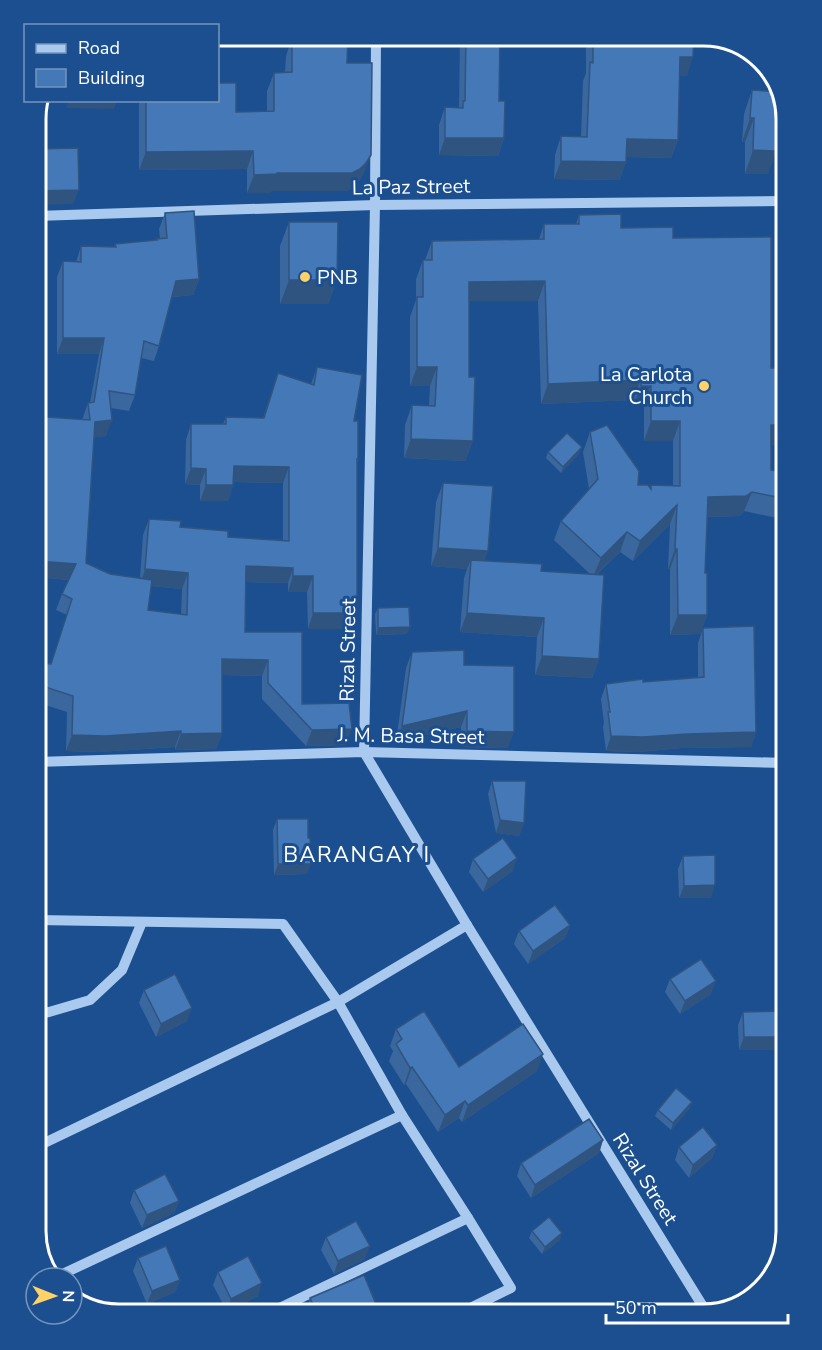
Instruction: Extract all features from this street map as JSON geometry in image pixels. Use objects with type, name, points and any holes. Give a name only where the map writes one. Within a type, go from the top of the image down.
[{"type":"street","name":"Rizal Street","points":[[376,46],[364,752],[467,926],[701,1304]]},
{"type":"street","name":"La Paz Street","points":[[47,216],[375,205],[776,201]]},
{"type":"street","name":"J. M. Basa Street","points":[[46,762],[364,752],[776,763]]},
{"type":"street","points":[[46,920],[283,924],[338,1002],[402,1115],[511,1288],[479,1304]]},
{"type":"street","points":[[46,1012],[90,1000],[122,970],[142,922]]},
{"type":"street","points":[[46,1142],[338,1002],[467,926]]},
{"type":"street","points":[[77,1266],[402,1115]]},
{"type":"street","points":[[289,1303],[468,1218]]},
{"type":"building","points":[[292,46],[348,46],[347,63],[372,63],[371,155],[360,169],[352,173],[254,175],[253,151],[146,152],[146,102],[219,102],[219,83],[236,83],[236,112],[274,111],[274,73],[292,72]]},
{"type":"building","points":[[466,47],[500,47],[499,101],[505,101],[504,138],[445,138],[445,107],[463,108],[463,101],[465,101]]},
{"type":"building","points":[[593,47],[693,47],[693,57],[680,57],[678,140],[627,139],[626,162],[561,161],[561,136],[587,137],[590,62],[593,63]]},
{"type":"building","points":[[752,90],[770,91],[776,119],[776,151],[753,150],[754,118],[750,118]]},
{"type":"building","points":[[78,148],[79,190],[47,191],[47,149]]},
{"type":"building","points":[[194,211],[199,279],[176,281],[159,346],[144,341],[135,395],[109,391],[112,420],[95,422],[86,563],[110,574],[152,580],[148,610],[187,615],[188,573],[145,569],[149,519],[181,521],[180,527],[228,531],[228,537],[289,541],[289,467],[234,466],[233,485],[206,485],[206,469],[191,468],[191,424],[226,424],[226,417],[264,418],[278,373],[314,385],[317,367],[362,375],[354,421],[358,421],[357,613],[313,613],[313,576],[293,576],[293,568],[246,566],[245,632],[302,632],[302,704],[349,703],[352,729],[312,730],[268,683],[268,660],[222,659],[222,733],[181,734],[181,731],[105,736],[72,735],[73,696],[46,687],[47,664],[51,664],[72,599],[62,594],[76,564],[47,562],[47,417],[90,420],[88,403],[94,402],[104,338],[63,338],[63,261],[81,262],[81,246],[116,247],[115,244],[167,238],[165,213]]},
{"type":"building","points":[[621,214],[621,228],[673,227],[673,238],[771,237],[771,368],[776,368],[776,425],[771,425],[771,470],[776,471],[776,497],[752,492],[746,496],[708,497],[705,573],[707,573],[707,615],[678,615],[677,549],[675,549],[677,505],[640,541],[627,532],[601,558],[561,521],[598,479],[590,432],[607,425],[639,471],[638,485],[648,485],[651,489],[651,485],[680,486],[680,421],[651,421],[651,386],[641,386],[641,380],[548,384],[545,281],[469,282],[469,377],[475,377],[473,441],[411,439],[412,405],[435,406],[437,367],[417,367],[417,297],[423,297],[423,260],[432,260],[432,241],[544,239],[544,224],[579,224],[579,215]]},
{"type":"building","points":[[289,222],[338,222],[337,280],[289,280]]},
{"type":"building","points":[[567,433],[582,447],[563,467],[548,452]]},
{"type":"building","points":[[443,483],[493,486],[488,551],[438,548]]},
{"type":"building","points":[[471,560],[542,564],[541,571],[604,575],[599,659],[542,656],[544,618],[467,613]]},
{"type":"building","points":[[409,607],[410,627],[378,628],[378,608]]},
{"type":"building","points":[[754,626],[756,732],[643,737],[611,736],[606,684],[643,679],[643,682],[704,677],[703,628]]},
{"type":"building","points":[[464,650],[464,665],[514,666],[514,732],[467,731],[467,711],[402,726],[412,652]]},
{"type":"building","points":[[492,781],[526,781],[524,823],[500,820]]},
{"type":"building","points":[[277,819],[308,819],[311,864],[278,864]]},
{"type":"building","points":[[503,838],[517,858],[488,879],[473,859]]},
{"type":"building","points":[[715,855],[715,885],[684,886],[683,856]]},
{"type":"building","points":[[555,905],[570,925],[533,951],[519,931]]},
{"type":"building","points":[[701,959],[716,981],[685,1001],[670,979]]},
{"type":"building","points":[[175,974],[192,1008],[161,1024],[144,990]]},
{"type":"building","points":[[424,1011],[459,1067],[523,1024],[543,1054],[468,1105],[465,1101],[445,1115],[412,1067],[410,1068],[396,1044],[402,1039],[396,1029]]},
{"type":"building","points":[[776,1011],[776,1037],[744,1037],[743,1012]]},
{"type":"building","points":[[676,1088],[692,1102],[673,1123],[658,1110]]},
{"type":"building","points":[[589,1119],[603,1140],[535,1185],[521,1163]]},
{"type":"building","points":[[703,1127],[717,1145],[693,1165],[679,1147]]},
{"type":"building","points":[[165,1174],[179,1201],[147,1215],[134,1190]]},
{"type":"building","points":[[549,1217],[562,1233],[545,1247],[532,1231]]},
{"type":"building","points":[[356,1221],[370,1246],[338,1261],[326,1237]]},
{"type":"building","points":[[166,1246],[180,1280],[152,1291],[138,1258]]},
{"type":"building","points":[[248,1256],[262,1283],[231,1299],[218,1272]]},
{"type":"building","points":[[364,1275],[376,1303],[312,1303],[310,1298]]},
{"type":"place","name":"PNB","points":[[305,277]]},
{"type":"place","name":"La Carlota Church","points":[[704,386]]},
{"type":"district","name":"BARANGAY I","points":[[357,855]]}]
